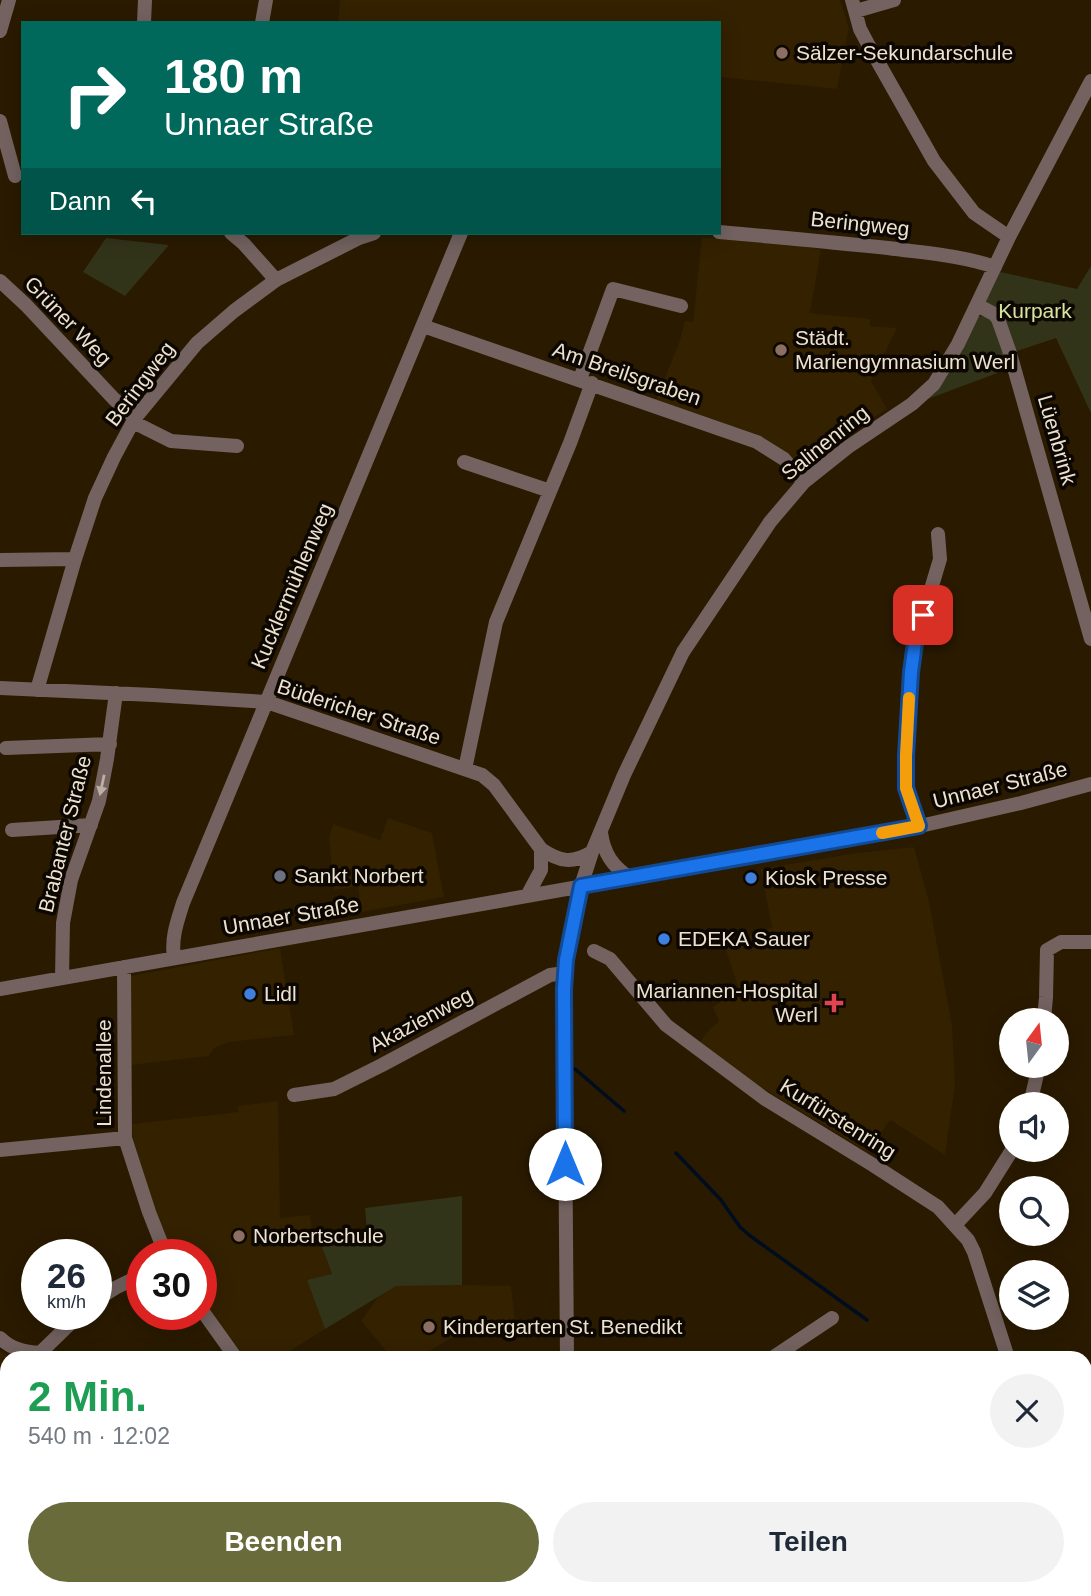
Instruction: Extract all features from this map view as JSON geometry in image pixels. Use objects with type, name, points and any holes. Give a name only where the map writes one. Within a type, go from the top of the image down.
[{"type":"street","points":[[0,31],[9,0]]},
{"type":"street","points":[[144,21],[145,0]]},
{"type":"street","points":[[262,21],[266,0]]},
{"type":"street","points":[[894,0],[854,5],[860,29],[934,161],[974,213],[1009,237]]},
{"type":"street","name":"Salinenring","points":[[567,1351],[565,973],[581,886],[629,762],[683,652],[770,522],[804,482],[848,447],[912,404],[934,384],[958,344],[1009,237],[1091,81]]},
{"type":"street","points":[[0,121],[19,176],[0,181]]},
{"type":"street","name":"Beringweg","points":[[721,232],[950,256],[995,267]]},
{"type":"street","points":[[233,235],[276,280]]},
{"type":"street","name":"Beringweg","points":[[37,690],[75,559],[96,498],[134,420],[197,343],[234,311],[276,280],[358,235]]},
{"type":"street","name":"Kucklermühlenweg","points":[[174,958],[174,930],[183,903],[460,235]]},
{"type":"street","name":"Grüner Weg","points":[[0,281],[134,420],[171,441],[237,446]]},
{"type":"street","points":[[465,768],[496,622],[550,491],[613,289],[681,306]]},
{"type":"street","name":"Lüenbrink","points":[[977,305],[998,319],[1015,369],[1091,639]]},
{"type":"street","name":"Am Breilsgraben","points":[[423,326],[757,442],[784,459],[804,482]]},
{"type":"street","points":[[464,461],[550,491]]},
{"type":"street","points":[[919,826],[906,788],[911,672],[915,643],[940,559],[938,534]]},
{"type":"street","points":[[0,560],[75,559]]},
{"type":"street","name":"Büdericher Straße","points":[[0,688],[267,702],[482,775],[494,785],[541,849]]},
{"type":"street","name":"Brabanter Straße","points":[[62,978],[63,923],[67,901],[71,880],[99,801],[116,693]]},
{"type":"street","name":"Brabanter Straße","points":[[6,748],[110,744]]},
{"type":"street","name":"Unnaer Straße","points":[[0,989],[919,826],[1091,784]]},
{"type":"street","points":[[12,830],[90,825]]},
{"type":"street","points":[[601,832],[606,853],[613,864],[629,877]]},
{"type":"street","points":[[527,896],[541,870],[541,849],[571,861],[592,852]]},
{"type":"street","points":[[1045,1008],[1048,950],[1061,943],[1091,942]]},
{"type":"street","name":"Kurfürstenring","points":[[594,951],[610,959],[666,1026],[691,1045],[765,1099],[938,1207],[968,1240],[974,1252],[1005,1351]]},
{"type":"street","name":"Lindenallee","points":[[124,967],[125,1138],[160,1239]]},
{"type":"street","name":"Akazienweg","points":[[294,1095],[334,1089],[550,975],[565,973]]},
{"type":"street","points":[[0,1150],[125,1138]]},
{"type":"street","points":[[955,1225],[985,1193],[1004,1162]]},
{"type":"street","points":[[782,1351],[832,1318]]},
{"type":"street","points":[[46,1351],[65,1330]]},
{"type":"street","points":[[216,1330],[231,1351]]},
{"type":"street","points":[[0,1338],[24,1351]]},
{"type":"shaded area","name":"Sälzer-Sekundarschule","points":[[340,0],[840,0],[849,28],[837,89],[721,77],[721,21],[338,21]]},
{"type":"shaded area","name":"Städt. Mariengymnasium Werl","points":[[702,237],[821,249],[810,313],[870,319],[870,326],[897,328],[871,381],[887,409],[808,468],[794,462],[760,436],[656,400],[685,321],[693,322]]},
{"type":"shaded area","points":[[388,818],[432,833],[444,897],[361,912],[358,886],[334,890],[329,839],[333,824],[380,840]]},
{"type":"shaded area","name":"Mariannen-Hospital Werl","points":[[914,847],[929,901],[952,1026],[955,1085],[945,1155],[890,1120],[868,1152],[740,1074],[700,1042],[719,1021],[713,1007],[739,989],[724,944],[772,928],[761,869],[856,853]]},
{"type":"shaded area","points":[[280,948],[294,1035],[229,1042],[214,1048],[209,1056],[131,1065],[131,976]]},
{"type":"shaded area","name":"Norbertschule","points":[[278,1101],[280,1218],[310,1215],[314,1247],[322,1247],[332,1275],[307,1280],[325,1329],[290,1351],[240,1351],[217,1319],[217,1239],[167,1239],[133,1139],[132,1124],[238,1112],[238,1106]]},
{"type":"shaded area","name":"Kindergarten St. Benedikt","points":[[396,1286],[511,1286],[515,1320],[449,1339],[429,1351],[386,1351],[361,1321],[378,1297]]},
{"type":"green space","points":[[106,238],[169,245],[125,296],[83,272]]},
{"type":"green space","name":"Kurpark","points":[[1091,266],[1091,413],[1056,338],[1017,351],[1002,313],[990,307],[986,301],[1000,272],[1077,289]]},
{"type":"green space","points":[[981,316],[994,321],[1011,368],[925,400],[975,318]]},
{"type":"green space","points":[[462,1196],[462,1285],[396,1286],[325,1329],[307,1280],[332,1274],[322,1247],[368,1241],[365,1208]]},
{"type":"waterway","points":[[575,1069],[624,1111]]},
{"type":"waterway","points":[[676,1153],[721,1200],[749,1235],[867,1320]]},
{"type":"slow traffic","points":[[882,833],[919,826],[906,788],[909,698]]},
{"type":"place","name":"Sälzer-Sekundarschule","points":[[782,53]]},
{"type":"place","name":"Städt. Mariengymnasium Werl","points":[[781,350]]},
{"type":"place","name":"Sankt Norbert","points":[[280,876]]},
{"type":"place","name":"Kiosk Presse","points":[[751,878]]},
{"type":"place","name":"EDEKA Sauer","points":[[664,939]]},
{"type":"place","name":"Lidl","points":[[250,994]]},
{"type":"place","name":"Mariannen-Hospital Werl","points":[[834,1003]]},
{"type":"place","name":"Norbertschule","points":[[239,1236]]},
{"type":"place","name":"Kindergarten St. Benedikt","points":[[429,1327]]},
{"type":"route","points":[[565,1164],[564,989],[566,960],[581,886],[919,826],[906,788],[906,756],[911,672],[923,615]]}]
